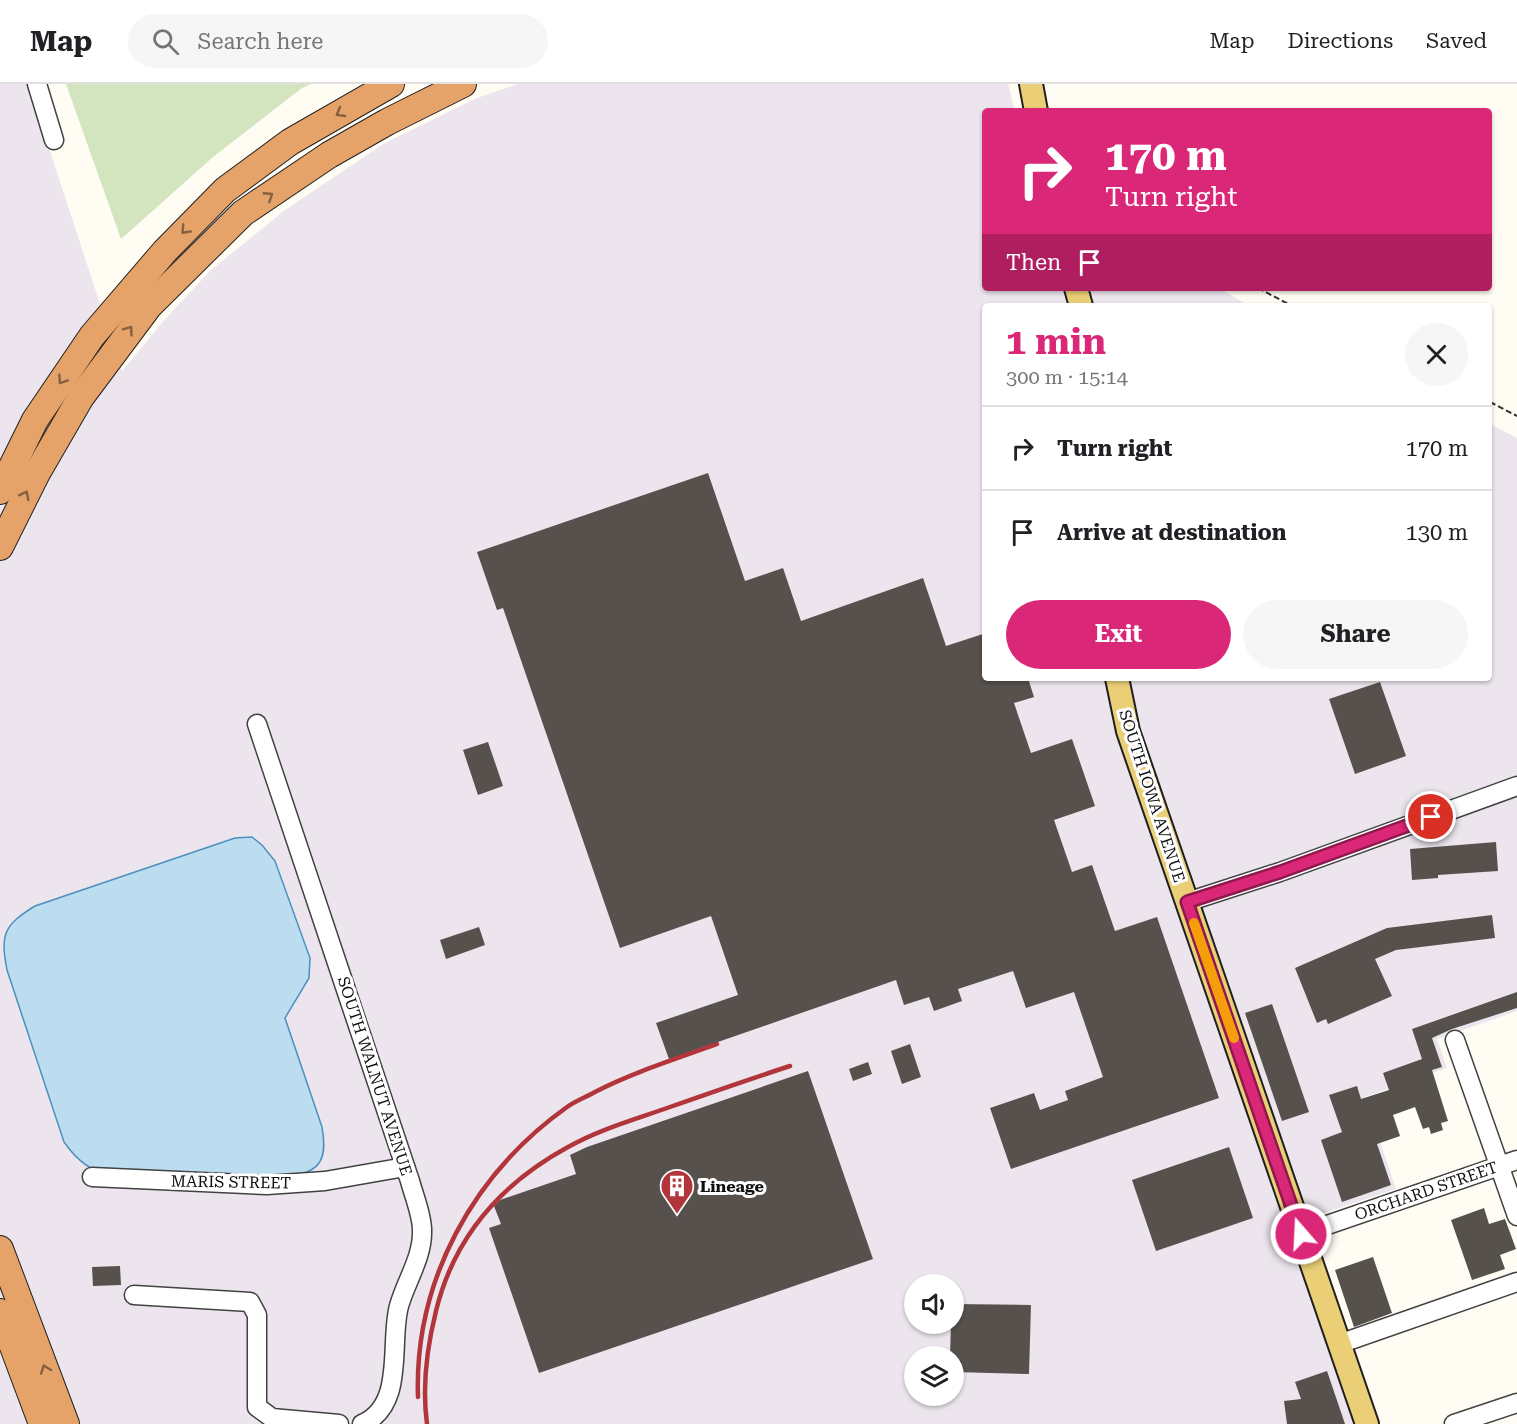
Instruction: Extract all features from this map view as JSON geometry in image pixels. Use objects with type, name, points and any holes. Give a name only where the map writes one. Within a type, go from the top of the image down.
[{"type":"highway","points":[[0,491],[35,420],[86,345],[165,251],[225,190],[290,142],[391,84]]},
{"type":"highway","points":[[0,547],[36,473],[81,397],[148,306],[243,213],[329,155],[387,122],[463,84]]},
{"type":"highway","points":[[0,1249],[66,1424]]},
{"type":"highway","points":[[0,1312],[42,1424]]},
{"type":"main road","points":[[1031,84],[1035,108]]},
{"type":"main road","name":"SOUTH IOWA AVENUE","points":[[1118,681],[1128,731],[1367,1424]]},
{"type":"street","points":[[37,84],[54,140]]},
{"type":"street","name":"SOUTH WALNUT AVENUE","points":[[257,724],[405,1167],[422,1229],[420,1249],[398,1308],[392,1386],[376,1415],[362,1424]]},
{"type":"street","points":[[1187,902],[1280,872],[1517,786]]},
{"type":"street","points":[[1455,1040],[1517,1216]]},
{"type":"street","name":"ORCHARD STREET","points":[[1301,1234],[1517,1160]]},
{"type":"street","name":"MARIS STREET","points":[[92,1177],[267,1185],[325,1181],[405,1167]]},
{"type":"street","points":[[1339,1344],[1517,1282]]},
{"type":"street","points":[[134,1295],[250,1302],[257,1315],[257,1407],[272,1418],[339,1424]]},
{"type":"street","points":[[1454,1424],[1517,1402]]},
{"type":"path","points":[[1264,291],[1286,303]]},
{"type":"path","points":[[1492,403],[1517,416]]},
{"type":"shaded area","points":[[0,84],[28,84],[122,371],[166,318],[210,271],[285,210],[385,143],[477,98],[518,84],[1008,84],[1014,108],[982,108],[982,291],[1224,291],[1244,303],[982,303],[982,681],[1492,681],[1492,425],[1517,438],[1517,1011],[1437,1039],[1447,1068],[1365,1097],[1396,1189],[1297,1222],[1367,1424],[0,1424]]},
{"type":"green space","points":[[66,84],[311,84],[302,88],[213,157],[121,239]]},
{"type":"water","points":[[252,837],[275,861],[310,958],[309,978],[285,1018],[322,1127],[324,1140],[321,1159],[311,1170],[303,1174],[280,1179],[101,1173],[80,1160],[64,1142],[7,970],[4,947],[7,932],[17,919],[35,906],[235,838]]},
{"type":"building","points":[[708,473],[745,581],[783,568],[801,621],[923,578],[946,646],[982,634],[982,681],[1029,681],[1034,697],[1014,703],[1031,753],[1072,739],[1095,806],[1054,820],[1072,872],[1092,865],[1115,931],[1157,917],[1219,1098],[1011,1169],[990,1108],[1034,1093],[1040,1110],[1068,1100],[1065,1091],[1103,1077],[1074,992],[1026,1008],[1013,971],[958,989],[962,1001],[934,1011],[929,997],[904,1005],[896,980],[669,1059],[656,1023],[738,995],[711,916],[620,948],[503,608],[497,610],[477,552]]},
{"type":"building","points":[[1380,682],[1406,756],[1355,774],[1329,699]]},
{"type":"building","points":[[488,742],[503,786],[478,795],[463,750]]},
{"type":"building","points":[[1496,842],[1498,871],[1438,875],[1438,878],[1412,880],[1410,849]]},
{"type":"building","points":[[1492,915],[1495,938],[1396,950],[1375,959],[1392,996],[1328,1024],[1326,1019],[1317,1023],[1295,968],[1387,928]]},
{"type":"building","points":[[479,927],[485,945],[446,959],[440,940]]},
{"type":"building","points":[[1517,992],[1517,1008],[1452,1029],[1432,1038],[1442,1067],[1432,1070],[1448,1121],[1441,1123],[1443,1130],[1431,1134],[1429,1127],[1423,1129],[1415,1107],[1393,1115],[1400,1136],[1377,1144],[1391,1185],[1342,1202],[1321,1140],[1342,1132],[1329,1095],[1357,1086],[1361,1099],[1389,1090],[1383,1073],[1422,1059],[1412,1029]]},
{"type":"building","points":[[1272,1004],[1309,1112],[1282,1121],[1245,1013]]},
{"type":"building","points":[[910,1044],[921,1077],[902,1084],[891,1051]]},
{"type":"building","points":[[868,1062],[872,1074],[853,1081],[849,1069]]},
{"type":"building","name":"Lineage","points":[[808,1071],[873,1259],[539,1373],[489,1228],[501,1224],[494,1206],[500,1200],[576,1174],[570,1155],[587,1147]]},
{"type":"building","points":[[1229,1147],[1253,1218],[1156,1251],[1132,1180]]},
{"type":"building","points":[[1484,1208],[1489,1224],[1505,1219],[1516,1249],[1500,1255],[1505,1269],[1472,1280],[1451,1220]]},
{"type":"building","points":[[1373,1257],[1392,1313],[1354,1327],[1335,1270]]},
{"type":"building","points":[[120,1266],[121,1285],[93,1286],[92,1267]]},
{"type":"building","points":[[964,1304],[1031,1305],[1029,1374],[964,1372],[964,1346],[950,1346],[951,1334],[964,1334]]},
{"type":"building","points":[[1327,1371],[1345,1424],[1287,1424],[1284,1401],[1301,1399],[1295,1382]]},
{"type":"railway","points":[[418,1397],[419,1354],[426,1312],[439,1272],[456,1234],[477,1198],[503,1164],[533,1134],[573,1103],[625,1078],[717,1044]]},
{"type":"railway","points":[[427,1424],[425,1381],[428,1353],[444,1284],[468,1236],[502,1195],[544,1161],[593,1135],[790,1066]]},
{"type":"slow traffic","points":[[1194,923],[1234,1038]]},
{"type":"place","name":"Lineage","points":[[677,1215]]},
{"type":"route","points":[[1301,1234],[1187,902],[1280,872],[1431,817]]}]
